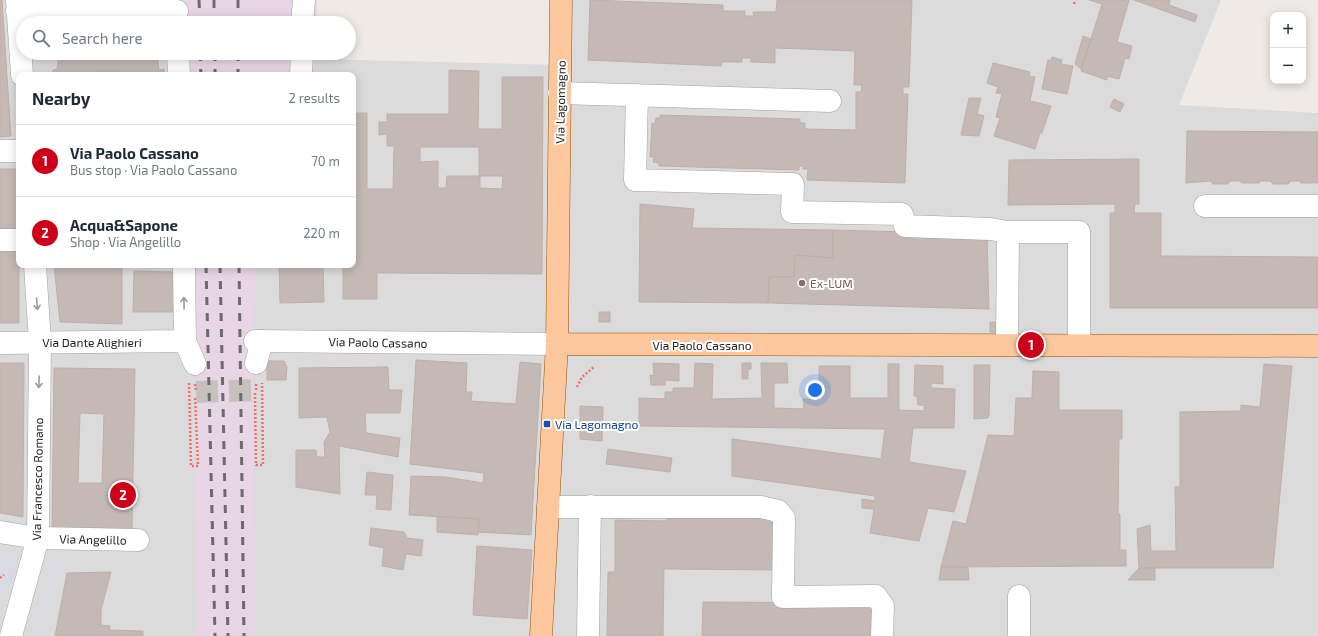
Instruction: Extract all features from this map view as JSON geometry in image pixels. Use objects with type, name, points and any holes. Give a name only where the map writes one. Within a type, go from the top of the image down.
[{"type":"main road","name":"Via Lagomagno","points":[[541,636],[558,344],[561,0]]},
{"type":"main road","name":"Via Paolo Cassano","points":[[558,344],[1318,346]]},
{"type":"street","points":[[303,16],[304,0]]},
{"type":"street","points":[[18,16],[17,5],[177,11]]},
{"type":"street","points":[[21,60],[22,72]]},
{"type":"street","points":[[178,60],[179,72]]},
{"type":"street","points":[[301,72],[302,60]]},
{"type":"street","points":[[560,92],[830,101]]},
{"type":"street","points":[[637,95],[635,180],[793,184],[792,212],[902,214],[905,226],[990,229],[1008,232],[1079,232],[1079,345]]},
{"type":"street","points":[[0,151],[16,151]]},
{"type":"street","points":[[1205,206],[1318,206]]},
{"type":"street","points":[[1006,345],[1008,232]]},
{"type":"street","points":[[0,240],[16,240]]},
{"type":"street","name":"Via Francesco Romano","points":[[11,636],[38,538],[40,343],[35,268]]},
{"type":"street","points":[[184,268],[185,341],[192,372]]},
{"type":"street","name":"Via Dante Alighieri","points":[[0,342],[40,343],[185,341]]},
{"type":"street","name":"Via Paolo Cassano","points":[[259,371],[258,341],[558,344]]},
{"type":"street","points":[[588,636],[590,506]]},
{"type":"street","points":[[548,507],[761,507],[778,511],[784,518],[783,597],[876,596],[882,606],[882,636]]},
{"type":"street","name":"Via Angelillo","points":[[0,532],[38,538],[138,540]]},
{"type":"street","points":[[1018,596],[1019,636]]},
{"type":"path","points":[[1074,4],[1075,0]]},
{"type":"path","points":[[574,394],[582,377],[594,367]]},
{"type":"path","points":[[255,393],[256,465],[263,465],[259,371]]},
{"type":"path","points":[[192,372],[191,466],[198,466],[195,396]]},
{"type":"path","points":[[0,578],[4,575]]},
{"type":"shaded area","points":[[0,0],[281,0],[281,16],[16,16],[16,60],[356,60],[557,65],[559,0],[1221,0],[1179,105],[1318,113],[1318,636],[0,636]]},
{"type":"shaded area","points":[[185,0],[317,0],[316,16],[186,16]]},
{"type":"shaded area","points":[[187,60],[316,60],[315,72],[187,72]]},
{"type":"shaded area","points":[[191,268],[256,268],[252,361],[256,636],[197,636],[194,468],[200,468],[197,354]]},
{"type":"shaded area","points":[[3,554],[23,557],[14,585],[4,583],[0,594],[0,555]]},
{"type":"shaded area","points":[[49,563],[61,564],[39,636],[33,636],[53,571],[47,566]]},
{"type":"building","points":[[0,0],[2,0],[11,136],[0,137]]},
{"type":"building","points":[[590,0],[723,5],[723,11],[745,11],[745,16],[754,16],[753,12],[776,12],[777,0],[912,0],[909,87],[903,87],[903,94],[908,94],[905,183],[807,180],[808,169],[803,169],[803,166],[799,166],[799,170],[659,166],[659,163],[653,162],[654,157],[650,157],[652,123],[655,124],[656,118],[660,118],[660,115],[800,119],[800,123],[805,123],[805,129],[856,130],[856,92],[861,92],[862,85],[854,85],[855,51],[775,48],[775,63],[751,62],[751,58],[742,58],[742,62],[722,62],[721,66],[588,60]]},
{"type":"building","points":[[1089,0],[1129,0],[1117,42],[1132,46],[1129,59],[1125,58],[1119,79],[1107,76],[1107,80],[1081,71],[1102,4]]},
{"type":"building","points":[[1134,0],[1170,0],[1169,5],[1197,15],[1195,22]]},
{"type":"building","points":[[1083,36],[1091,39],[1081,69],[1075,64]]},
{"type":"building","points":[[1052,57],[1062,60],[1061,64],[1073,66],[1067,94],[1042,89],[1048,60],[1051,60]]},
{"type":"building","points":[[58,60],[158,60],[159,70],[164,69],[164,72],[53,72],[53,70],[57,69]]},
{"type":"building","points":[[993,63],[1030,72],[1029,76],[1035,77],[1030,101],[1051,106],[1035,149],[994,136],[1000,118],[996,117],[1002,94],[996,93],[998,87],[987,83]]},
{"type":"building","points":[[449,70],[479,71],[478,129],[502,129],[502,77],[543,77],[542,274],[377,273],[377,299],[343,299],[343,268],[356,268],[356,113],[367,113],[367,189],[393,189],[394,146],[387,146],[387,134],[379,135],[379,122],[387,122],[387,114],[449,114]],"holes":[[[420,147],[479,147],[479,176],[447,176],[446,188],[438,188],[438,161],[420,162]],[[480,176],[503,176],[502,189],[480,188]]]},
{"type":"building","points":[[969,98],[981,98],[977,114],[984,116],[979,136],[961,135]]},
{"type":"building","points":[[1114,99],[1124,104],[1120,112],[1110,107]]},
{"type":"building","points":[[1187,131],[1318,132],[1318,183],[1301,183],[1300,181],[1291,181],[1288,184],[1273,184],[1270,181],[1260,181],[1259,183],[1241,183],[1241,181],[1230,181],[1228,184],[1213,184],[1210,181],[1186,183]]},
{"type":"building","points":[[1139,159],[1139,204],[1135,204],[1134,213],[1161,213],[1161,256],[1318,257],[1318,308],[1110,308],[1110,213],[1115,213],[1115,204],[1008,205],[1009,160]]},
{"type":"building","points":[[0,169],[16,169],[16,234],[0,234]]},
{"type":"building","points":[[640,204],[694,209],[692,228],[833,230],[833,258],[795,255],[794,277],[769,277],[768,303],[639,302]]},
{"type":"building","points":[[833,230],[987,234],[989,309],[768,303],[769,277],[794,277],[795,255],[833,258]]},
{"type":"building","points":[[0,251],[16,251],[16,268],[19,268],[19,323],[0,323]]},
{"type":"building","points":[[54,268],[122,268],[122,324],[60,322]]},
{"type":"building","points":[[279,268],[323,268],[324,302],[280,303]]},
{"type":"building","points":[[134,271],[177,272],[177,312],[133,312]]},
{"type":"building","points":[[599,312],[610,312],[610,322],[599,322]]},
{"type":"building","points":[[990,322],[998,322],[998,333],[990,332]]},
{"type":"building","points":[[416,360],[467,363],[466,392],[472,392],[471,401],[516,404],[520,362],[541,364],[531,535],[478,532],[479,519],[409,515],[411,476],[446,477],[483,483],[484,473],[410,464]]},
{"type":"building","points":[[267,361],[284,361],[287,367],[286,380],[267,380]]},
{"type":"building","points":[[0,363],[24,363],[23,517],[0,513]]},
{"type":"building","points":[[653,363],[679,364],[679,381],[665,380],[665,385],[651,385],[650,375],[654,376]]},
{"type":"building","points":[[695,363],[713,364],[712,399],[762,398],[761,363],[787,363],[788,383],[774,383],[774,408],[804,409],[803,399],[819,399],[819,366],[850,366],[850,398],[888,398],[888,364],[899,364],[899,410],[924,411],[924,405],[918,405],[917,396],[914,396],[915,365],[943,366],[943,384],[931,383],[931,388],[955,389],[954,428],[913,428],[909,462],[966,471],[954,512],[928,508],[919,541],[870,533],[874,509],[862,508],[862,499],[875,501],[875,496],[732,476],[732,439],[881,459],[885,429],[639,426],[639,398],[665,399],[665,392],[673,392],[673,388],[694,388]]},
{"type":"building","points":[[742,363],[751,363],[751,369],[748,369],[748,379],[742,379]]},
{"type":"building","points":[[1264,364],[1292,366],[1273,568],[1139,568],[1137,529],[1150,525],[1151,551],[1176,551],[1175,487],[1180,487],[1180,412],[1241,411],[1241,405],[1260,407]]},
{"type":"building","points":[[974,365],[990,365],[988,418],[974,419]]},
{"type":"building","points":[[388,367],[389,390],[402,390],[400,413],[365,413],[366,433],[400,438],[398,457],[339,446],[340,494],[296,487],[296,450],[316,450],[317,457],[325,457],[324,442],[330,432],[327,417],[299,418],[299,368]]},
{"type":"building","points":[[54,368],[135,369],[132,529],[52,528]],"holes":[[[80,413],[104,414],[102,483],[78,483]]]},
{"type":"building","points":[[1033,371],[1059,372],[1059,410],[1122,410],[1122,439],[1119,439],[1118,514],[1120,514],[1120,550],[1126,550],[1126,566],[941,567],[953,521],[966,524],[988,435],[1014,436],[1016,398],[1032,398]]},
{"type":"building","points":[[580,406],[603,407],[602,441],[580,439]]},
{"type":"building","points":[[608,449],[672,458],[670,472],[606,464]]},
{"type":"building","points":[[367,472],[393,475],[391,510],[376,509],[377,495],[365,495]]},
{"type":"building","points":[[667,514],[775,519],[778,570],[664,569],[663,636],[607,636],[608,572],[615,572],[615,520],[667,521]]},
{"type":"building","points":[[437,516],[479,519],[478,535],[437,532]]},
{"type":"building","points":[[371,528],[404,532],[407,538],[423,540],[421,556],[406,554],[403,570],[382,566],[384,548],[369,545]]},
{"type":"building","points":[[477,546],[532,550],[527,619],[473,615]]},
{"type":"building","points":[[941,567],[968,567],[969,580],[939,580]]},
{"type":"building","points":[[1139,568],[1155,568],[1155,580],[1128,580]]},
{"type":"building","points":[[111,572],[101,610],[101,625],[110,626],[109,630],[143,631],[143,636],[55,636],[67,573]]},
{"type":"building","points":[[703,602],[875,603],[875,636],[702,636]]},
{"type":"tunnel","points":[[196,392],[256,390]]},
{"type":"railway","points":[[199,0],[200,16]]},
{"type":"railway","points":[[214,0],[214,16]]},
{"type":"railway","points":[[238,0],[238,16]]},
{"type":"railway","points":[[200,60],[201,72]]},
{"type":"railway","points":[[215,60],[215,72]]},
{"type":"railway","points":[[238,60],[238,72]]},
{"type":"railway","points":[[206,268],[215,636]]},
{"type":"railway","points":[[220,268],[228,636]]},
{"type":"railway","points":[[239,268],[244,636]]},
{"type":"place","name":"Ex-LUM","points":[[802,283]]},
{"type":"place","name":"Via Paolo Cassano","points":[[1031,345]]},
{"type":"place","name":"Via Lagomagno","points":[[547,424]]},
{"type":"place","name":"Acqua&Sapone","points":[[123,495]]}]
